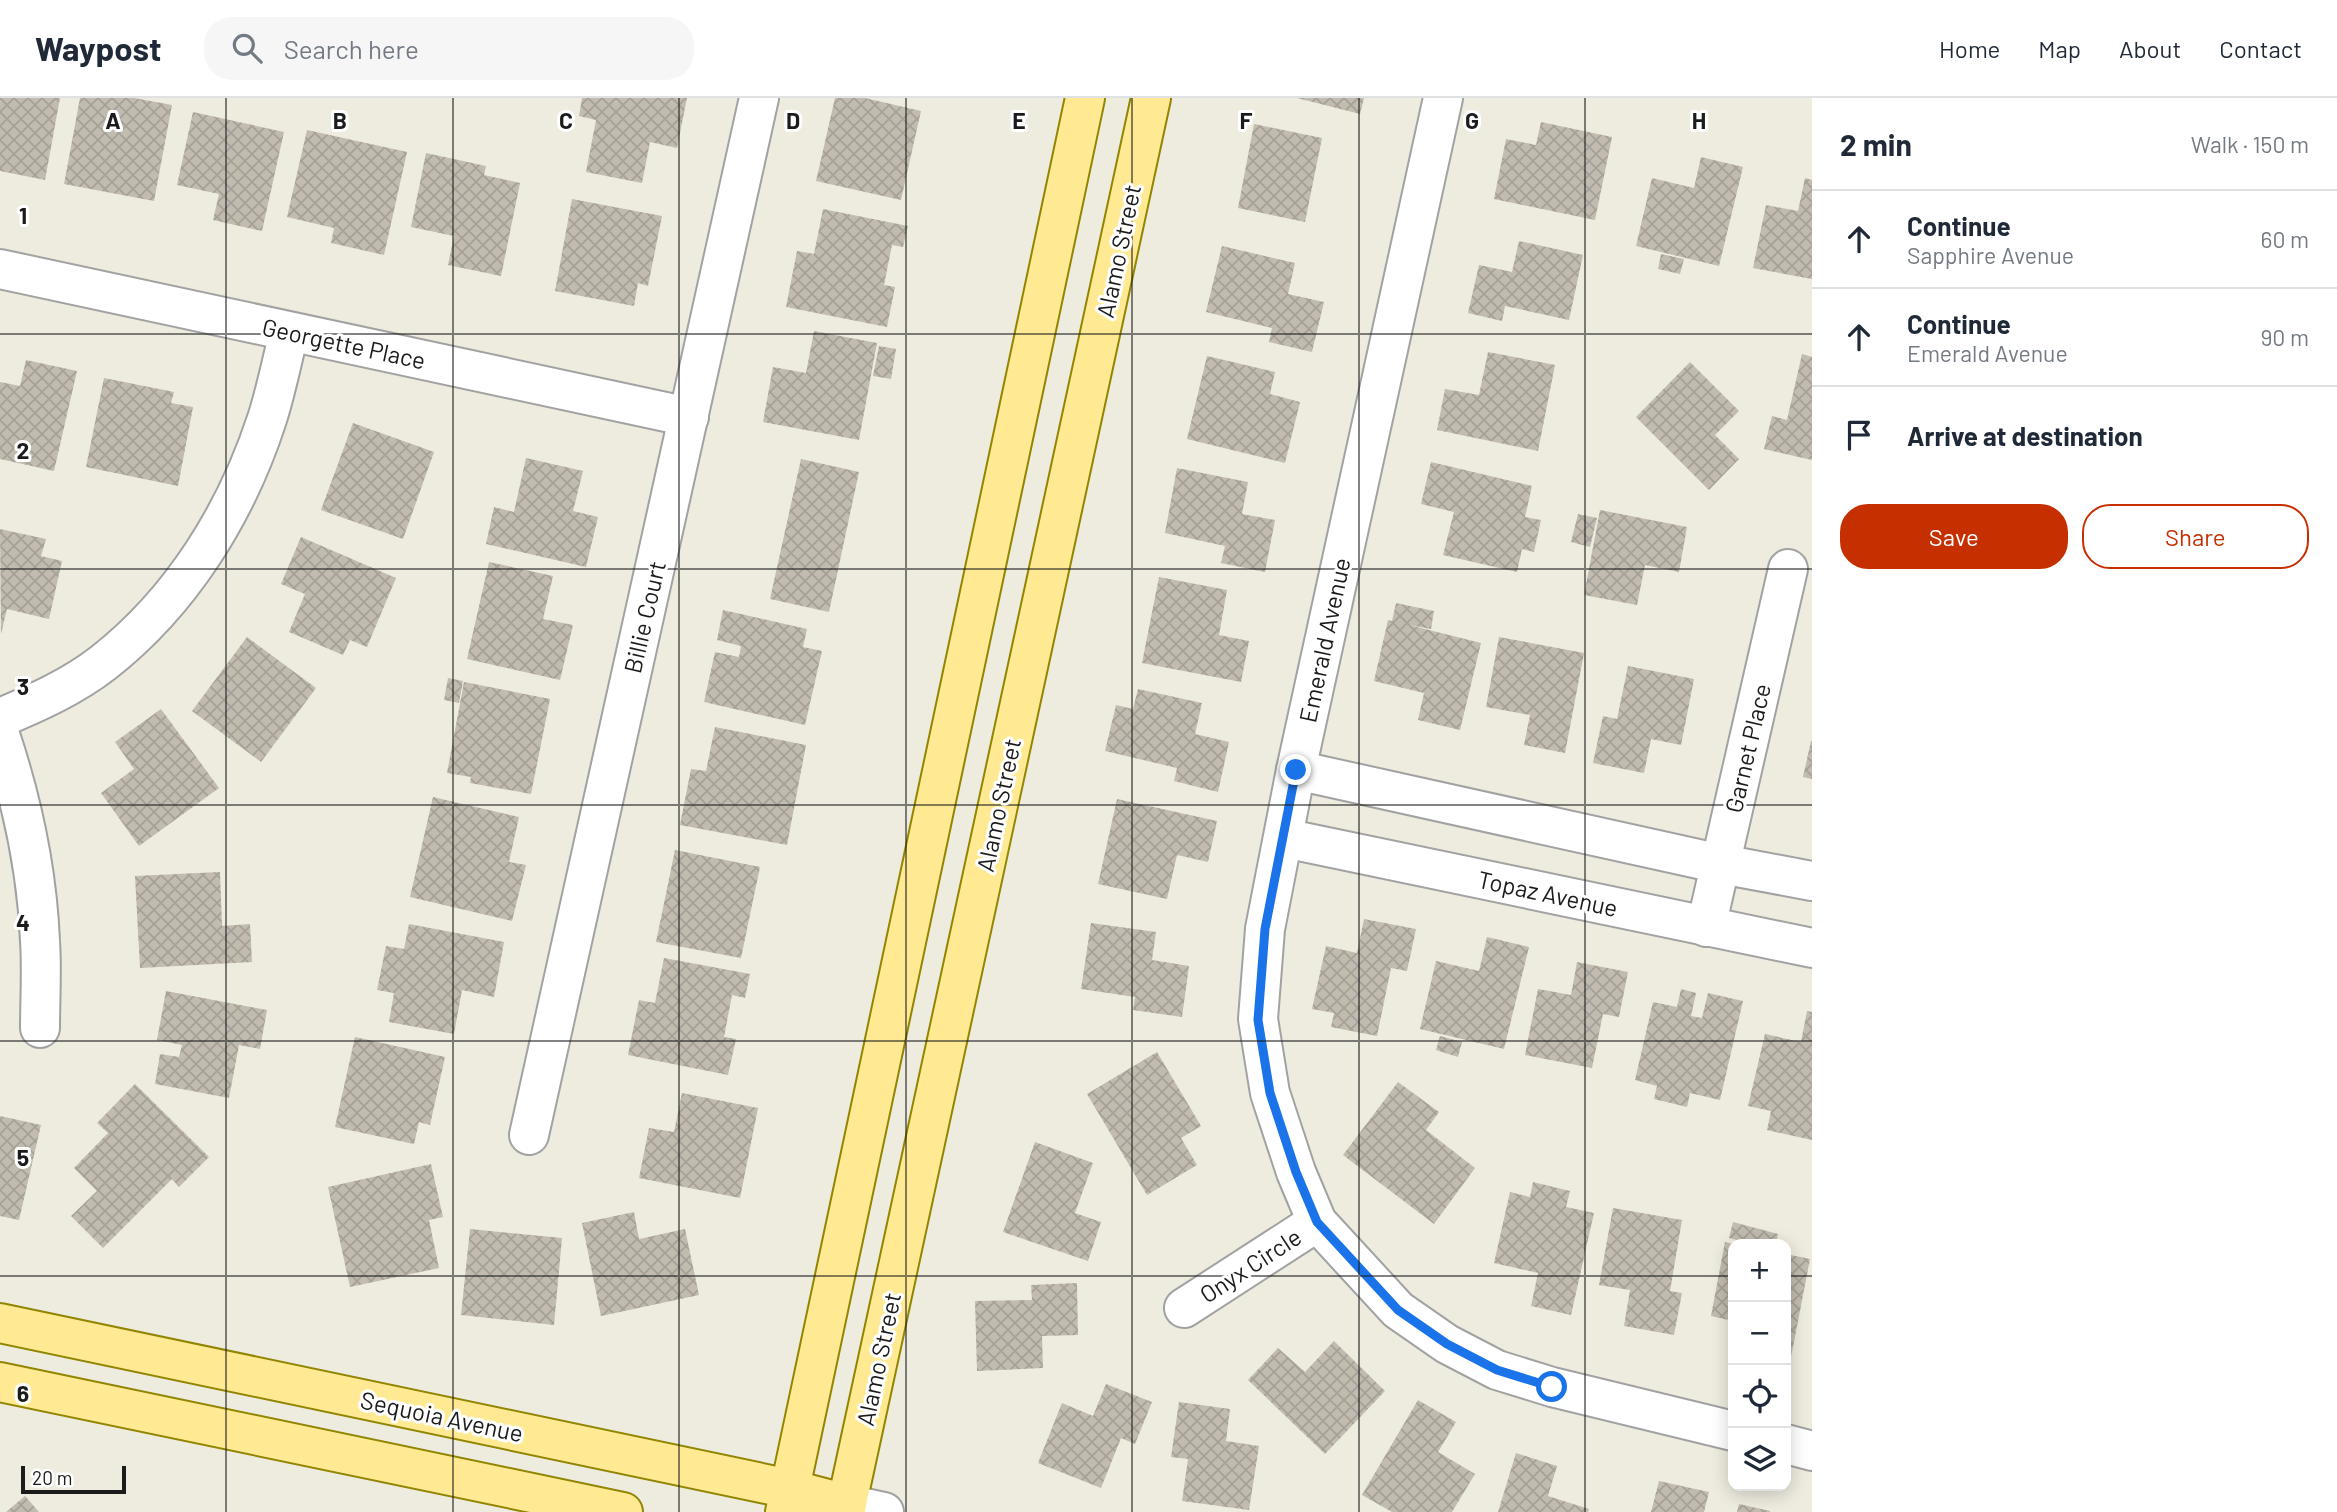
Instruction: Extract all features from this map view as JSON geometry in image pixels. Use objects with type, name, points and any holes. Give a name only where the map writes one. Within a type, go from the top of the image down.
[{"type":"main road","points":[[788,1501],[1085,98]]},
{"type":"main road","name":"Alamo Street","points":[[846,1508],[1151,98]]},
{"type":"main road","name":"Sequoia Avenue","points":[[0,1323],[788,1501],[846,1508]]},
{"type":"main road","points":[[0,1382],[623,1512]]},
{"type":"street","name":"Billie Court","points":[[529,1135],[760,98]]},
{"type":"street","name":"Emerald Avenue","points":[[1443,98],[1296,770],[1265,929],[1258,1020],[1270,1093],[1296,1172],[1317,1222],[1398,1310],[1447,1344],[1497,1370],[1552,1387],[1728,1431]]},
{"type":"street","name":"Georgette Place","points":[[0,269],[689,417]]},
{"type":"street","points":[[0,718],[48,698],[102,664],[156,616],[190,574],[238,493],[267,419],[289,332]]},
{"type":"street","name":"Garnet Place","points":[[1706,927],[1788,569]]},
{"type":"street","points":[[0,735],[16,782],[31,857],[40,941],[40,1028]]},
{"type":"street","points":[[1296,770],[1721,864],[1812,881]]},
{"type":"street","name":"Topaz Avenue","points":[[1284,838],[1812,948]]},
{"type":"street","name":"Onyx Circle","points":[[1184,1308],[1317,1222]]},
{"type":"street","points":[[1791,1445],[1812,1451]]},
{"type":"street","name":"Sequoia Avenue","points":[[846,1508],[884,1512]]},
{"type":"building","points":[[0,98],[60,98],[45,180],[0,171]]},
{"type":"building","points":[[80,98],[134,98],[172,105],[154,201],[64,184]]},
{"type":"building","points":[[582,98],[687,98],[677,148],[650,142],[642,183],[586,172],[596,120],[579,116]]},
{"type":"building","points":[[835,98],[865,98],[921,111],[901,200],[816,181]]},
{"type":"building","points":[[1297,98],[1364,98],[1360,114]]},
{"type":"building","points":[[193,112],[284,132],[262,231],[213,220],[219,194],[177,185]]},
{"type":"building","points":[[1541,122],[1612,137],[1595,220],[1494,199],[1506,139],[1536,145]]},
{"type":"building","points":[[1254,124],[1322,138],[1305,222],[1238,208]]},
{"type":"building","points":[[307,130],[407,152],[384,255],[331,243],[334,228],[287,217]]},
{"type":"building","points":[[426,153],[486,166],[484,175],[520,183],[501,276],[448,265],[454,236],[411,227]]},
{"type":"building","points":[[1701,157],[1743,167],[1719,266],[1636,246],[1652,178],[1694,188]]},
{"type":"building","points":[[1805,178],[1812,180],[1812,279],[1753,268],[1766,205],[1798,211]]},
{"type":"building","points":[[572,199],[662,216],[648,286],[638,283],[634,306],[555,291]]},
{"type":"building","points":[[823,209],[908,226],[903,247],[892,245],[884,285],[895,287],[887,327],[786,307],[797,251],[814,254]]},
{"type":"building","points":[[1519,241],[1583,255],[1569,320],[1505,306],[1502,321],[1468,313],[1479,265],[1512,272]]},
{"type":"building","points":[[1222,246],[1295,263],[1288,294],[1324,302],[1312,352],[1269,342],[1272,328],[1206,312]]},
{"type":"building","points":[[1661,254],[1684,259],[1680,274],[1658,269]]},
{"type":"building","points":[[814,331],[877,343],[859,440],[763,422],[773,367],[806,373]]},
{"type":"building","points":[[879,346],[896,349],[891,379],[873,376]]},
{"type":"building","points":[[1488,352],[1555,365],[1538,451],[1437,430],[1445,389],[1479,395]]},
{"type":"building","points":[[1802,354],[1812,357],[1812,460],[1764,449],[1772,416],[1787,420]]},
{"type":"building","points":[[1207,356],[1275,372],[1270,394],[1300,402],[1285,463],[1187,439]]},
{"type":"building","points":[[26,360],[77,371],[54,471],[0,459],[0,382],[20,386]]},
{"type":"building","points":[[1690,362],[1739,411],[1715,435],[1739,459],[1709,490],[1636,417]]},
{"type":"building","points":[[104,378],[174,392],[171,403],[193,407],[178,486],[86,467]]},
{"type":"building","points":[[353,423],[434,452],[403,539],[321,510]]},
{"type":"building","points":[[526,458],[583,471],[573,511],[598,517],[586,567],[486,544],[494,507],[514,512]]},
{"type":"building","points":[[801,459],[859,472],[829,612],[770,599]]},
{"type":"building","points":[[1431,462],[1532,486],[1525,517],[1541,520],[1534,552],[1522,549],[1517,572],[1443,555],[1454,512],[1421,504]]},
{"type":"building","points":[[1177,468],[1248,482],[1242,514],[1275,520],[1265,572],[1221,563],[1225,546],[1165,533]]},
{"type":"building","points":[[1600,510],[1687,527],[1679,572],[1645,565],[1637,605],[1584,595]]},
{"type":"building","points":[[1578,514],[1597,518],[1590,547],[1571,542]]},
{"type":"building","points":[[0,529],[46,539],[41,556],[62,561],[49,619],[7,609],[1,634]]},
{"type":"building","points":[[301,537],[396,578],[367,647],[350,640],[343,655],[289,632],[305,594],[281,584]]},
{"type":"building","points":[[489,562],[553,576],[543,619],[573,625],[560,680],[467,659]]},
{"type":"building","points":[[1159,577],[1227,590],[1219,635],[1249,641],[1241,682],[1142,663]]},
{"type":"building","points":[[1396,603],[1434,611],[1431,629],[1409,625],[1481,643],[1460,730],[1418,720],[1424,693],[1374,681],[1388,620],[1392,621]]},
{"type":"building","points":[[723,610],[807,629],[803,647],[822,651],[805,725],[704,702],[715,652],[739,657],[741,646],[717,640]]},
{"type":"building","points":[[247,637],[316,688],[261,762],[192,711]]},
{"type":"building","points":[[1499,637],[1584,653],[1565,753],[1524,745],[1530,715],[1486,707]]},
{"type":"building","points":[[1628,666],[1694,679],[1681,745],[1651,739],[1644,773],[1593,763],[1603,716],[1617,719]]},
{"type":"building","points":[[448,678],[463,681],[459,703],[444,700]]},
{"type":"building","points":[[464,682],[550,699],[531,794],[470,783],[471,777],[447,773]]},
{"type":"building","points":[[1138,689],[1202,703],[1195,734],[1229,742],[1218,792],[1174,781],[1177,768],[1105,751],[1116,705],[1133,709]]},
{"type":"building","points":[[161,709],[219,788],[139,846],[101,793],[134,769],[115,742]]},
{"type":"building","points":[[715,727],[806,745],[787,845],[680,825],[691,769],[706,771]]},
{"type":"building","points":[[1812,741],[1812,779],[1803,777]]},
{"type":"building","points":[[433,797],[519,817],[509,862],[526,865],[512,921],[410,897]]},
{"type":"building","points":[[1117,799],[1217,821],[1208,862],[1177,855],[1167,899],[1098,884]]},
{"type":"building","points":[[675,850],[760,867],[741,958],[656,942]]},
{"type":"building","points":[[220,872],[222,926],[250,924],[252,962],[140,968],[135,876]]},
{"type":"building","points":[[1364,919],[1416,929],[1407,971],[1391,968],[1377,1036],[1331,1027],[1334,1013],[1312,1009],[1326,946],[1357,953]]},
{"type":"building","points":[[1091,923],[1156,932],[1152,960],[1189,966],[1182,1017],[1133,1010],[1135,997],[1081,989]]},
{"type":"building","points":[[409,924],[504,942],[494,997],[462,990],[454,1034],[389,1022],[394,993],[377,990],[386,946],[404,949]]},
{"type":"building","points":[[1487,937],[1529,947],[1504,1049],[1420,1029],[1436,961],[1479,971]]},
{"type":"building","points":[[664,958],[750,974],[745,998],[732,995],[724,1037],[736,1039],[728,1075],[628,1055],[639,1000],[655,1003]]},
{"type":"building","points":[[1577,962],[1628,972],[1619,1017],[1603,1014],[1592,1068],[1525,1055],[1538,989],[1571,995]]},
{"type":"building","points":[[1681,989],[1696,993],[1691,1016],[1702,1018],[1708,993],[1743,1001],[1720,1100],[1690,1093],[1687,1107],[1654,1099],[1657,1086],[1635,1080],[1653,1002],[1677,1007]]},
{"type":"building","points":[[166,991],[267,1010],[260,1049],[239,1045],[229,1098],[155,1084],[160,1054],[179,1057],[182,1045],[157,1040]]},
{"type":"building","points":[[1807,1011],[1812,1012],[1812,1140],[1767,1130],[1771,1111],[1748,1106],[1765,1034],[1801,1042]]},
{"type":"building","points":[[1440,1036],[1462,1042],[1458,1057],[1436,1050]]},
{"type":"building","points":[[355,1037],[445,1057],[430,1125],[419,1122],[414,1144],[335,1127]]},
{"type":"building","points":[[1157,1052],[1201,1126],[1181,1138],[1197,1165],[1147,1195],[1087,1094]]},
{"type":"building","points":[[1398,1082],[1439,1112],[1426,1130],[1475,1168],[1434,1224],[1343,1155]]},
{"type":"building","points":[[135,1084],[209,1157],[179,1187],[172,1179],[103,1248],[71,1216],[97,1191],[74,1168],[108,1133],[97,1123]]},
{"type":"building","points":[[682,1093],[758,1108],[740,1198],[639,1178],[649,1128],[674,1132]]},
{"type":"building","points":[[0,1116],[41,1125],[19,1220],[0,1216]]},
{"type":"building","points":[[1035,1142],[1093,1163],[1075,1213],[1101,1222],[1088,1261],[1003,1232]]},
{"type":"building","points":[[431,1164],[443,1217],[429,1220],[439,1268],[350,1287],[328,1187]]},
{"type":"building","points":[[1533,1182],[1570,1191],[1566,1207],[1594,1213],[1571,1315],[1531,1306],[1538,1273],[1494,1263],[1510,1192],[1530,1197]]},
{"type":"building","points":[[1613,1208],[1682,1220],[1670,1291],[1682,1293],[1674,1335],[1624,1326],[1630,1290],[1599,1285]]},
{"type":"building","points":[[634,1212],[639,1239],[685,1229],[699,1295],[601,1316],[582,1223]]},
{"type":"building","points":[[1733,1222],[1778,1234],[1777,1239],[1729,1238]]},
{"type":"building","points":[[470,1229],[562,1238],[554,1325],[461,1315]]},
{"type":"building","points":[[1725,1242],[1728,1243],[1728,1320],[1711,1316]]},
{"type":"building","points":[[1791,1255],[1810,1259],[1791,1357]]},
{"type":"building","points":[[1077,1283],[1078,1335],[1042,1336],[1043,1368],[977,1371],[975,1301],[1032,1300],[1031,1285]]},
{"type":"building","points":[[1334,1341],[1385,1391],[1325,1454],[1248,1380],[1278,1348],[1305,1372]]},
{"type":"building","points":[[1106,1384],[1152,1402],[1135,1444],[1121,1438],[1101,1488],[1038,1463],[1062,1403],[1093,1416]]},
{"type":"building","points":[[1418,1400],[1456,1422],[1438,1452],[1475,1474],[1452,1512],[1392,1512],[1362,1495]]},
{"type":"building","points":[[1179,1402],[1230,1409],[1226,1441],[1259,1446],[1249,1510],[1182,1501],[1188,1459],[1171,1457]]},
{"type":"building","points":[[1516,1453],[1557,1466],[1548,1496],[1589,1509],[1588,1512],[1498,1512]]},
{"type":"building","points":[[1659,1481],[1709,1492],[1704,1512],[1651,1512]]},
{"type":"building","points":[[25,1496],[39,1512],[6,1512]]},
{"type":"building","points":[[1739,1504],[1770,1511],[1770,1512],[1737,1512]]},
{"type":"route","points":[[1296,770],[1265,929],[1258,1020],[1270,1093],[1296,1172],[1317,1222],[1398,1310],[1447,1344],[1497,1370],[1552,1387]]}]
